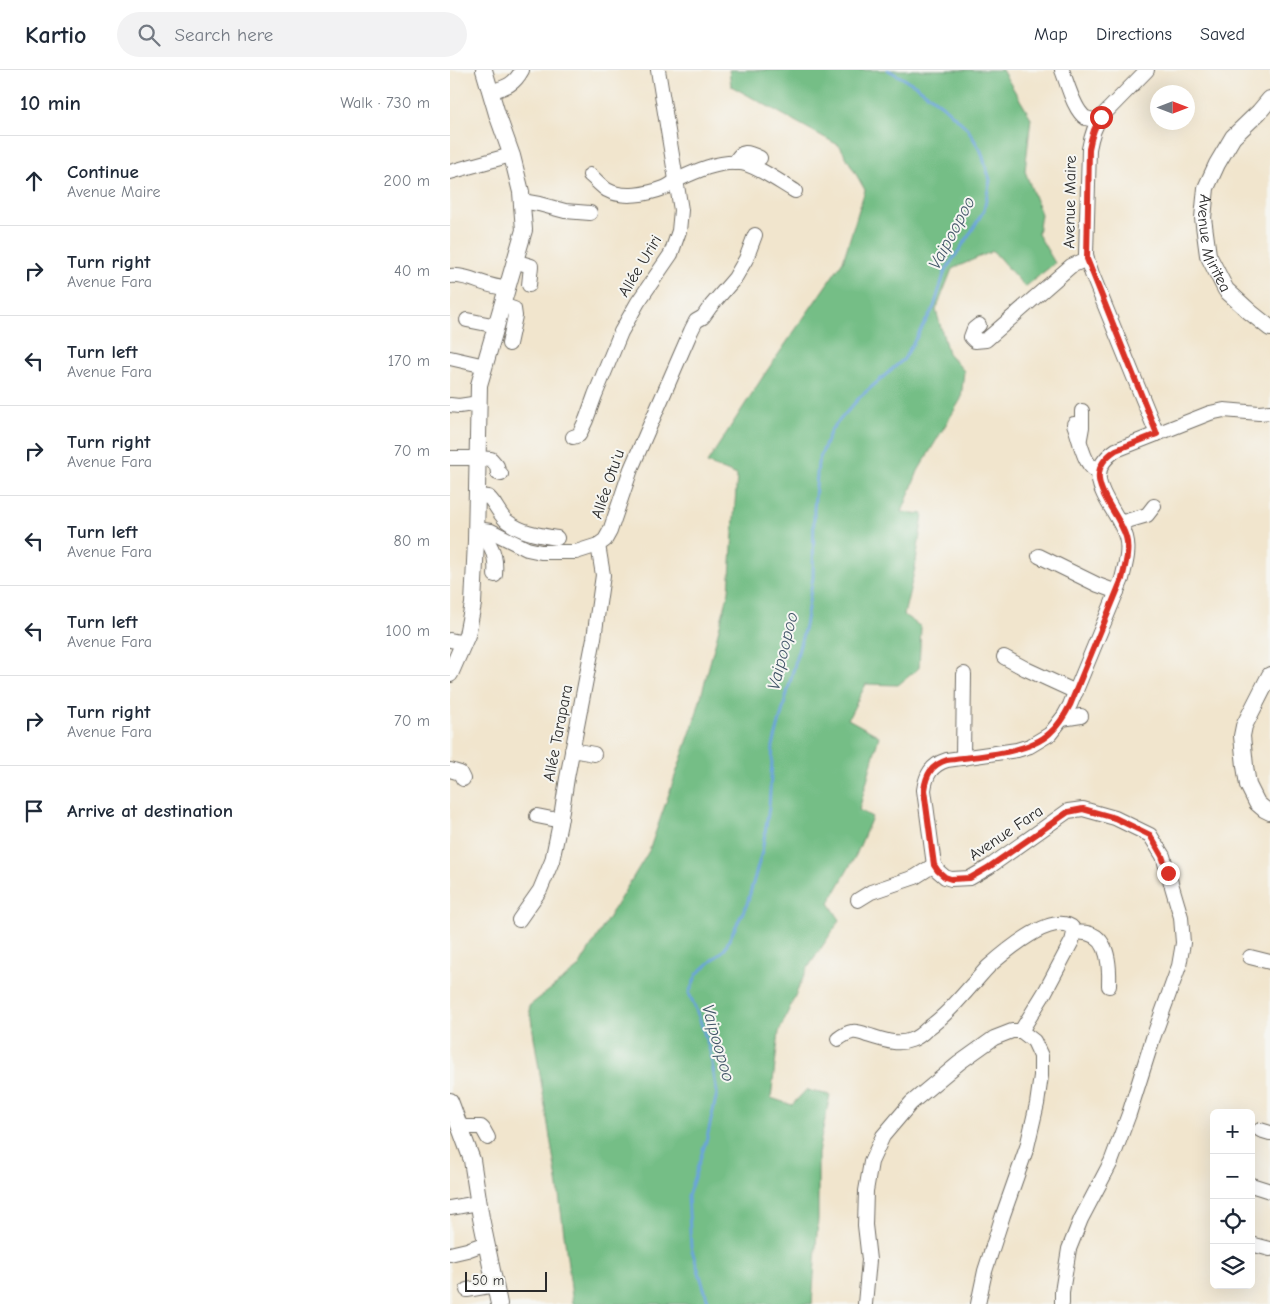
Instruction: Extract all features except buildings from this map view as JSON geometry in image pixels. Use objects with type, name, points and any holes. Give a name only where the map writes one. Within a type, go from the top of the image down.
[{"type":"main road","points":[[450,674],[457,642],[467,635],[473,604],[478,529],[476,496],[479,384],[524,230],[521,192],[484,70]]},
{"type":"main road","name":"Avenue Miritea","points":[[1270,99],[1233,137],[1217,164],[1206,188],[1203,218],[1208,255],[1226,290],[1270,328]]},
{"type":"main road","points":[[1270,675],[1244,726],[1242,736],[1248,785],[1258,803],[1270,812]]},
{"type":"main road","points":[[450,1101],[472,1160],[478,1203],[499,1304]]},
{"type":"street","points":[[490,92],[512,84],[522,70]]},
{"type":"street","name":"Allée Uriri","points":[[573,437],[580,435],[621,332],[638,302],[671,254],[679,231],[682,210],[658,70]]},
{"type":"street","points":[[1062,70],[1079,111],[1086,118],[1098,121]]},
{"type":"street","name":"Avenue Maire","points":[[1147,70],[1098,121],[1092,134],[1089,149],[1087,259],[1157,434]]},
{"type":"street","points":[[450,172],[511,154]]},
{"type":"street","points":[[735,163],[738,156],[742,154],[752,154],[760,158]]},
{"type":"street","points":[[590,175],[608,190],[621,194],[635,195],[665,188],[708,167],[735,163],[746,164],[795,191]]},
{"type":"street","points":[[522,201],[565,211],[590,213]]},
{"type":"street","name":"Allée Otu'u","points":[[598,545],[605,540],[610,531],[631,469],[696,321],[703,317],[735,278],[746,259],[755,234]]},
{"type":"street","points":[[979,325],[974,329],[971,337],[975,341],[986,340],[1071,266],[1087,259]]},
{"type":"street","points":[[514,261],[531,266],[528,285]]},
{"type":"street","points":[[450,276],[462,276],[497,287],[507,288]]},
{"type":"street","points":[[502,304],[514,310],[515,316],[509,344]]},
{"type":"street","points":[[467,320],[497,326]]},
{"type":"street","points":[[450,358],[484,366]]},
{"type":"street","points":[[450,405],[459,406],[478,403]]},
{"type":"street","points":[[858,900],[871,892],[915,877],[934,865],[924,790],[929,772],[934,766],[940,762],[1017,750],[1030,746],[1050,734],[1062,719],[1111,621],[1126,562],[1126,538],[1098,480],[1098,473],[1105,459],[1116,450],[1210,413],[1224,410],[1258,413],[1270,412]]},
{"type":"street","points":[[1080,439],[1082,411]]},
{"type":"street","points":[[1074,424],[1088,464],[1098,473]]},
{"type":"street","points":[[450,458],[491,459],[497,466],[498,473],[501,474]]},
{"type":"street","points":[[476,496],[491,500],[506,521],[517,528],[537,535],[557,538]]},
{"type":"street","points":[[1120,523],[1153,512]]},
{"type":"street","points":[[478,529],[491,530],[527,549],[541,552],[576,552],[598,545]]},
{"type":"street","points":[[478,529],[491,546],[495,556],[495,575]]},
{"type":"street","name":"Allée Tarapara","points":[[519,920],[540,890],[552,861],[594,638],[602,584],[603,575],[598,545]]},
{"type":"street","points":[[1039,556],[1098,585],[1117,592]]},
{"type":"street","points":[[1004,657],[1076,692]]},
{"type":"street","points":[[962,758],[964,674]]},
{"type":"street","points":[[1062,719],[1081,716]]},
{"type":"street","points":[[572,750],[594,754]]},
{"type":"street","points":[[450,770],[460,773],[463,779]]},
{"type":"street","name":"Avenue Fara","points":[[934,865],[945,877],[951,879],[970,878],[1068,812],[1083,809],[1115,818],[1150,835],[1162,856],[1181,917],[1183,943],[1179,966],[1111,1162],[1081,1219],[1069,1249],[1062,1292],[1062,1304]]},
{"type":"street","points":[[537,816],[552,819],[561,818]]},
{"type":"street","points":[[838,1039],[846,1034],[856,1032],[888,1042],[912,1040],[953,1007],[988,967],[1034,932],[1050,925],[1071,926],[1074,929],[1072,941],[1021,1032]]},
{"type":"street","points":[[1074,933],[1087,933],[1099,940],[1103,946],[1108,954],[1109,986]]},
{"type":"street","points":[[1250,957],[1270,962]]},
{"type":"street","points":[[865,1304],[869,1260],[865,1225],[866,1191],[872,1162],[883,1136],[911,1103],[959,1063],[994,1038],[1012,1031],[1021,1032],[1034,1041],[1041,1056],[1041,1076],[1037,1104],[1027,1147],[1002,1215],[985,1272],[978,1304]]},
{"type":"street","points":[[459,1127],[480,1127],[488,1138]]},
{"type":"street","points":[[1255,1186],[1270,1191]]},
{"type":"street","points":[[450,1208],[478,1203]]},
{"type":"street","points":[[450,1254],[486,1243]]},
{"type":"street","points":[[1255,1245],[1270,1249]]},
{"type":"street","points":[[467,1290],[495,1285]]},
{"type":"green space","points":[[729,70],[1002,70],[1031,118],[1025,171],[1041,214],[1038,234],[1055,263],[1025,287],[993,251],[952,269],[936,310],[948,353],[964,371],[961,399],[918,471],[902,512],[923,514],[915,568],[904,615],[921,627],[919,668],[898,685],[866,684],[848,719],[879,736],[859,810],[872,817],[856,855],[829,903],[840,920],[807,969],[779,1032],[771,1098],[792,1105],[806,1090],[830,1095],[818,1153],[818,1219],[812,1304],[573,1304],[558,1187],[529,1006],[578,968],[649,851],[695,719],[729,591],[737,475],[707,463],[764,375],[843,261],[865,190],[840,146],[731,86]]},
{"type":"waterway","name":"Vaipoopoo","points":[[709,1304],[691,1247],[688,1196],[707,1138],[717,1093],[710,1051],[689,993],[697,974],[724,950],[747,904],[762,852],[769,807],[773,746],[805,626],[813,577],[814,509],[818,463],[831,430],[860,397],[904,359],[934,307],[945,271],[984,210],[990,180],[981,151],[967,128],[942,105],[915,85],[888,70]]},
{"type":"route","points":[[1101,117],[1092,134],[1089,149],[1087,259],[1157,434],[1116,450],[1105,459],[1098,473],[1098,480],[1102,491],[1126,538],[1126,562],[1122,579],[1076,692],[1058,726],[1041,741],[1017,750],[940,762],[929,772],[924,790],[932,857],[934,865],[945,877],[951,879],[970,878],[1068,812],[1083,809],[1115,818],[1150,835],[1162,856],[1168,873]]}]
